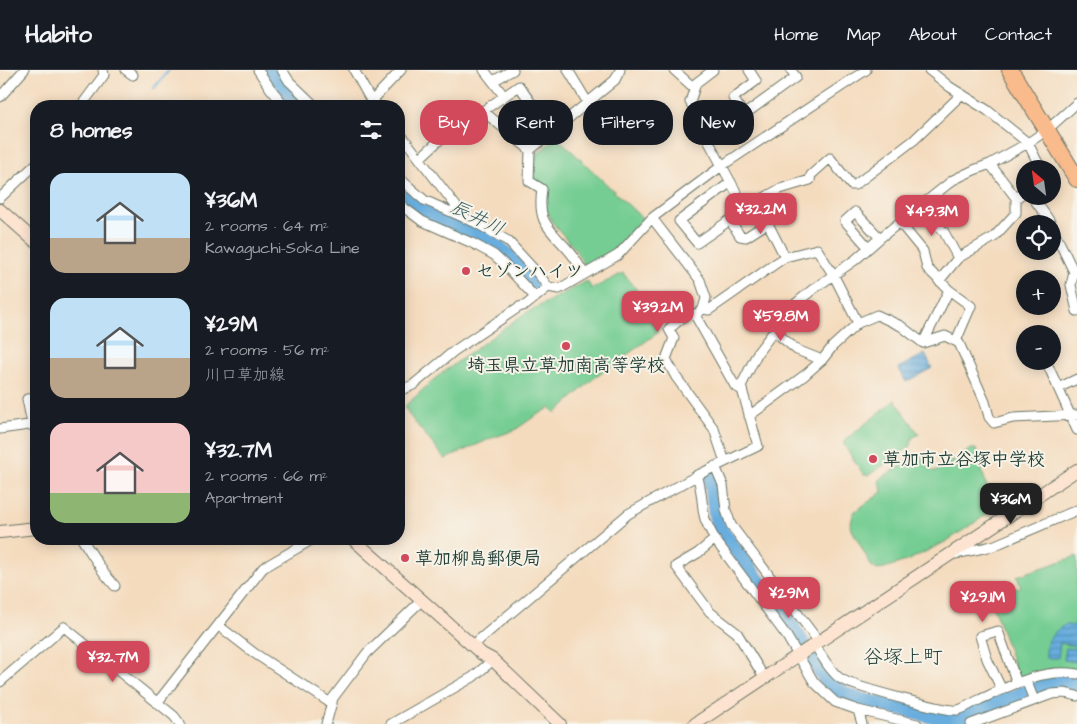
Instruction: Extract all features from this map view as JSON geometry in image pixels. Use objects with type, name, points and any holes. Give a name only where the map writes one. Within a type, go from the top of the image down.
[{"type":"highway","points":[[1010,70],[1051,127],[1077,159]]},
{"type":"highway","points":[[1022,70],[1077,180]]},
{"type":"main road","points":[[0,210],[30,237]]},
{"type":"main road","points":[[695,724],[1077,470]]},
{"type":"main road","points":[[0,532],[30,529]]},
{"type":"main road","points":[[360,545],[482,654],[493,660],[560,724]]},
{"type":"street","points":[[0,97],[24,70]]},
{"type":"street","points":[[85,100],[104,75],[103,70]]},
{"type":"street","points":[[258,70],[280,100]]},
{"type":"street","points":[[282,70],[289,81],[309,100]]},
{"type":"street","points":[[354,70],[371,100]]},
{"type":"street","points":[[376,100],[401,70]]},
{"type":"street","points":[[484,70],[504,96]]},
{"type":"street","points":[[493,81],[513,70]]},
{"type":"street","points":[[568,70],[586,100]]},
{"type":"street","points":[[592,100],[615,80],[620,70]]},
{"type":"street","points":[[674,70],[694,88]]},
{"type":"street","points":[[691,100],[696,83],[713,70]]},
{"type":"street","points":[[734,100],[733,98],[756,81],[749,70]]},
{"type":"street","points":[[754,108],[796,77],[791,70]]},
{"type":"street","points":[[405,183],[424,200],[508,241],[548,287],[559,289],[584,273],[618,256],[652,218],[723,165],[866,70]]},
{"type":"street","points":[[933,71],[962,94],[987,110],[1028,143],[1036,160]]},
{"type":"street","points":[[488,107],[519,86],[529,100]]},
{"type":"street","points":[[711,145],[723,165],[740,201],[751,205],[780,190],[810,180],[811,175],[830,158],[852,185],[856,185],[914,140],[962,94]]},
{"type":"street","points":[[473,645],[628,514],[697,475],[758,446],[741,386],[758,352],[794,305],[812,290],[834,276],[953,180],[990,164],[1028,143],[1051,127],[1077,103]]},
{"type":"street","points":[[573,115],[583,107]]},
{"type":"street","points":[[488,115],[530,150]]},
{"type":"street","points":[[405,139],[466,219]]},
{"type":"street","points":[[420,158],[434,145]]},
{"type":"street","points":[[536,145],[530,150],[529,181],[542,189],[540,204],[546,225],[584,273]]},
{"type":"street","points":[[990,164],[1016,198]]},
{"type":"street","points":[[0,198],[30,170]]},
{"type":"street","points":[[731,182],[679,221],[698,243],[730,220],[740,236],[746,237],[768,223]]},
{"type":"street","points":[[757,202],[786,257]]},
{"type":"street","points":[[939,281],[958,258],[994,237],[1016,213],[1016,205]]},
{"type":"street","points":[[1038,205],[1047,215]]},
{"type":"street","points":[[919,207],[944,232],[958,258]]},
{"type":"street","points":[[405,208],[422,221],[472,242],[494,256],[535,297]]},
{"type":"street","points":[[869,248],[845,221],[855,212],[880,238]]},
{"type":"street","points":[[652,218],[700,280],[706,298],[703,309],[695,315]]},
{"type":"street","points":[[900,223],[922,251],[927,268],[949,290],[971,306],[956,341]]},
{"type":"street","points":[[1061,244],[1074,272],[1071,285],[1077,311]]},
{"type":"street","points":[[703,309],[709,310],[786,257],[817,249],[834,276],[858,323]]},
{"type":"street","points":[[405,388],[413,385],[454,351],[548,287]]},
{"type":"street","points":[[923,343],[949,290]]},
{"type":"street","points":[[724,462],[714,429],[676,377],[666,359],[674,338],[669,329],[689,312],[695,315],[735,386],[742,390]]},
{"type":"street","points":[[749,416],[805,375],[858,323],[878,315],[901,326],[923,343]]},
{"type":"street","points":[[774,331],[798,350],[822,360]]},
{"type":"street","points":[[923,343],[944,336],[959,342],[985,402],[989,416],[994,423],[1013,418],[1074,416]]},
{"type":"street","points":[[1050,370],[1074,416],[1077,430]]},
{"type":"street","points":[[1058,388],[1077,379]]},
{"type":"street","points":[[30,399],[27,399],[30,410]]},
{"type":"street","points":[[0,430],[30,425]]},
{"type":"street","points":[[715,466],[724,485],[726,510],[732,525],[817,643],[826,663],[841,680],[937,707],[957,710],[1021,682],[1048,673],[1077,674]]},
{"type":"street","points":[[697,475],[702,492],[705,518],[715,539],[786,635],[814,682],[835,702],[858,710],[917,724]]},
{"type":"street","points":[[950,555],[993,546],[1077,510]]},
{"type":"street","points":[[715,539],[698,553],[676,566],[710,612],[737,633],[764,677]]},
{"type":"street","points":[[86,545],[115,586]]},
{"type":"street","points":[[157,703],[263,568],[303,545]]},
{"type":"street","points":[[326,724],[334,698],[367,653],[422,600]]},
{"type":"street","points":[[0,682],[64,626],[174,716],[180,724]]},
{"type":"street","points":[[219,626],[254,652],[332,704]]},
{"type":"street","points":[[1002,690],[987,659],[980,636],[998,631],[1021,682],[1034,700]]},
{"type":"street","points":[[390,724],[473,677],[493,660]]},
{"type":"street","points":[[971,724],[988,722],[1034,700],[1060,693],[1077,696]]},
{"type":"street","points":[[858,710],[862,724]]},
{"type":"green space","points":[[548,145],[565,145],[643,219],[613,251],[584,265],[575,249],[552,222],[534,180],[533,165],[537,154]]},
{"type":"green space","points":[[623,273],[658,316],[656,334],[593,379],[556,413],[550,408],[515,430],[445,459],[409,415],[405,406],[438,376],[522,315],[587,281],[592,289]]},
{"type":"green space","points":[[895,400],[919,434],[912,438],[911,446],[869,475],[864,475],[844,445],[844,441]]},
{"type":"green space","points":[[971,449],[976,449],[992,511],[947,541],[909,560],[878,570],[872,567],[850,526],[854,512],[881,493],[882,489],[879,482],[881,478],[920,455],[930,469],[935,472]]},
{"type":"green space","points":[[1077,556],[1077,669],[1050,669],[1019,680],[989,595],[1021,587],[1017,576]]},
{"type":"water","points":[[925,354],[932,368],[906,382],[898,368]]},
{"type":"water","points":[[1067,624],[1068,626],[1077,625],[1077,646],[1060,643],[1058,658],[1046,658],[1050,638],[1057,630]]},
{"type":"water","points":[[1066,648],[1077,649],[1077,662],[1064,660]]},
{"type":"waterway","points":[[154,88],[169,70]]},
{"type":"waterway","name":"辰井川","points":[[269,70],[276,82],[292,100]]},
{"type":"waterway","name":"辰井川","points":[[405,198],[420,210],[481,236],[506,253],[534,283]]},
{"type":"waterway","points":[[710,479],[718,526],[789,622],[827,682],[844,694],[931,716],[958,718],[1049,683],[1077,684]]},
{"type":"place","name":"セゾンハイツ","points":[[466,271]]},
{"type":"place","name":"埼玉県立草加南高等学校","points":[[566,346]]},
{"type":"place","name":"草加市立谷塚中学校","points":[[873,459]]},
{"type":"place","name":"草加柳島郵便局","points":[[405,558]]},
{"type":"district","name":"谷塚上町","points":[[903,656]]}]
